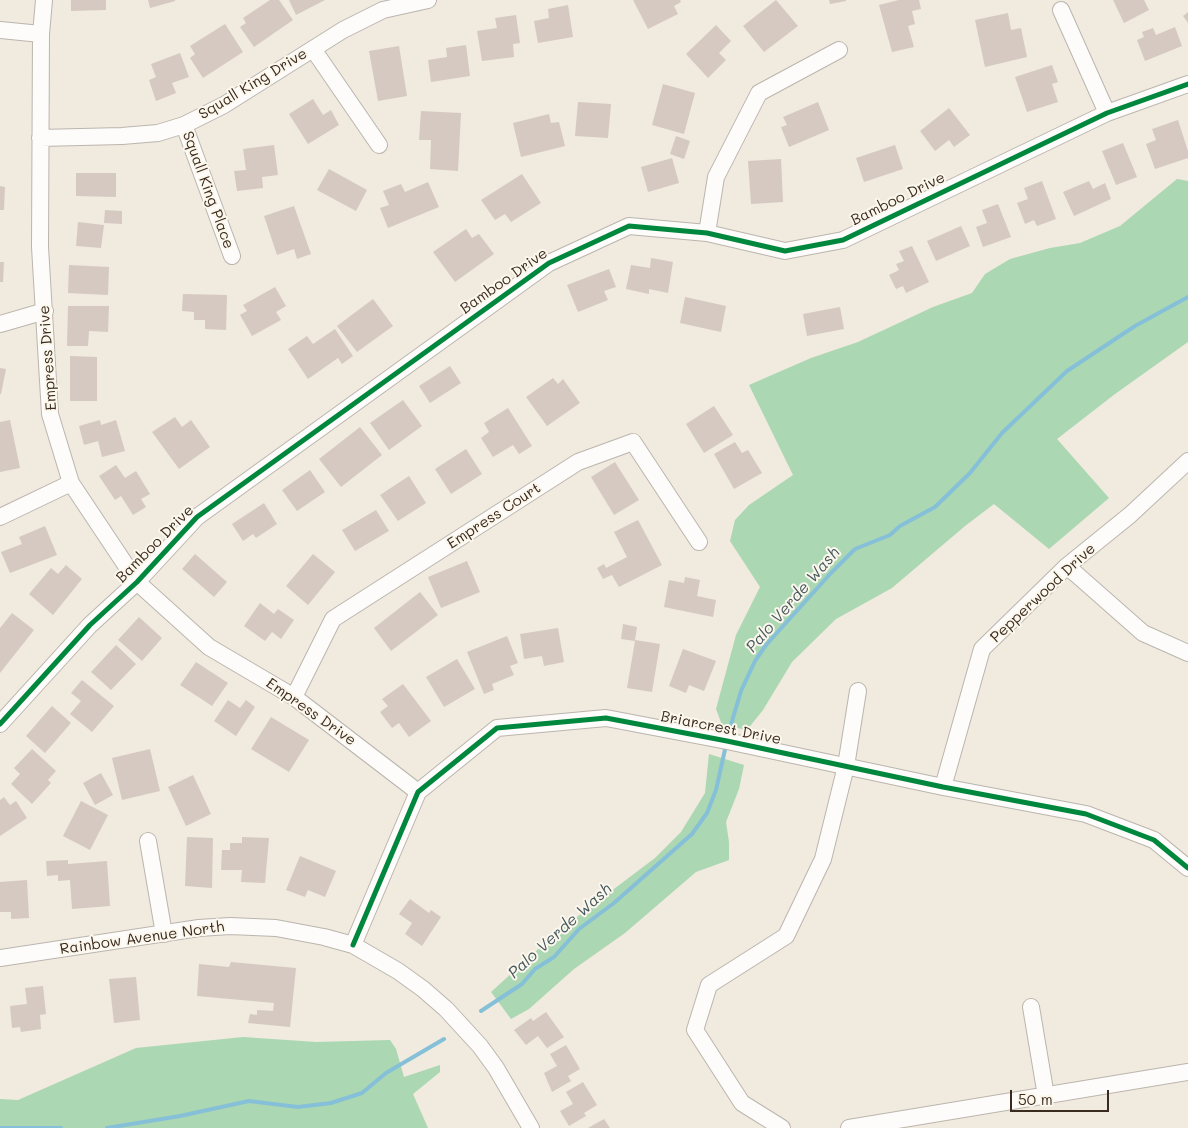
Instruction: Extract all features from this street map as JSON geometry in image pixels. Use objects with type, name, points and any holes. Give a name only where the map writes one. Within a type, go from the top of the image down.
[{"type":"street","name":"Empress Drive","points":[[44,0],[41,34],[40,247],[50,414],[71,483],[137,582],[209,647],[294,697],[418,792]]},
{"type":"street","name":"Squall King Drive","points":[[40,138],[158,133],[184,125],[224,105],[343,30],[383,10],[428,0]]},
{"type":"street","points":[[1060,10],[1107,113]]},
{"type":"street","points":[[0,30],[41,34]]},
{"type":"street","points":[[313,49],[379,145]]},
{"type":"street","points":[[707,234],[716,178],[759,93],[839,50]]},
{"type":"street","name":"Bamboo Drive","points":[[0,724],[90,625],[137,582],[197,517],[549,263],[629,226],[707,234],[785,251],[843,240],[1107,113],[1188,84]]},
{"type":"street","name":"Squall King Place","points":[[184,125],[232,256]]},
{"type":"street","points":[[0,324],[45,311]]},
{"type":"street","name":"Empress Court","points":[[294,697],[333,619],[578,462],[633,442],[699,542]]},
{"type":"street","name":"Pepperwood Drive","points":[[943,787],[982,649],[1067,566],[1130,516],[1188,461]]},
{"type":"street","points":[[0,517],[71,483]]},
{"type":"street","points":[[1067,566],[1143,633],[1188,653]]},
{"type":"street","points":[[782,1128],[742,1103],[694,1030],[709,985],[786,936],[823,859],[846,766],[858,691]]},
{"type":"street","name":"Briarcrest Drive","points":[[352,945],[418,792],[498,728],[606,718],[943,787],[1086,814],[1154,840],[1188,868]]},
{"type":"street","points":[[148,841],[164,934]]},
{"type":"street","name":"Rainbow Avenue North","points":[[0,958],[199,928],[255,926],[276,928],[352,945],[398,971],[446,1009],[480,1046],[496,1068],[531,1128]]},
{"type":"street","points":[[1031,1007],[1046,1096]]},
{"type":"street","points":[[848,1128],[1188,1072]]},
{"type":"green space","points":[[1177,179],[1188,181],[1188,342],[1115,394],[1057,439],[1109,498],[1049,549],[994,504],[892,588],[836,619],[792,662],[763,710],[747,730],[722,725],[716,709],[736,635],[760,587],[730,541],[735,520],[749,505],[793,475],[749,385],[811,358],[858,342],[933,307],[972,293],[985,274],[1010,259],[1050,248],[1080,243],[1120,226]]},
{"type":"green space","points":[[709,754],[744,765],[739,789],[726,822],[729,860],[696,872],[625,933],[574,969],[529,1009],[511,1019],[491,992],[557,932],[655,858],[681,832],[705,793]]},
{"type":"green space","points":[[243,1037],[316,1042],[390,1040],[396,1049],[404,1077],[440,1065],[440,1072],[413,1094],[428,1128],[0,1128],[0,1099],[18,1100],[136,1048]]},
{"type":"building","points":[[71,0],[106,0],[106,10],[71,11]]},
{"type":"building","points":[[148,0],[175,0],[175,1],[150,8]]},
{"type":"building","points":[[270,0],[279,0],[293,20],[254,47],[240,27],[246,23],[243,18]]},
{"type":"building","points":[[289,0],[325,0],[296,15]]},
{"type":"building","points":[[633,0],[680,0],[681,2],[674,6],[678,14],[648,29]]},
{"type":"building","points":[[776,0],[798,26],[764,52],[743,26]]},
{"type":"building","points":[[829,0],[846,0],[846,1],[830,4]]},
{"type":"building","points":[[899,0],[919,0],[921,9],[912,11],[915,24],[908,26],[914,47],[892,52],[879,5]]},
{"type":"building","points":[[1113,0],[1144,0],[1149,10],[1124,23]]},
{"type":"building","points":[[568,5],[573,37],[538,43],[534,21],[549,18],[548,9]]},
{"type":"building","points":[[1188,12],[1188,23],[1183,16]]},
{"type":"building","points":[[1008,13],[1011,30],[1021,28],[1027,57],[985,67],[975,20]]},
{"type":"building","points":[[516,15],[520,43],[513,44],[514,57],[482,61],[477,31],[497,28],[495,18]]},
{"type":"building","points":[[225,24],[243,52],[203,78],[190,58],[195,54],[190,46]]},
{"type":"building","points":[[716,25],[731,41],[719,53],[726,60],[708,78],[686,54]]},
{"type":"building","points":[[1175,27],[1182,46],[1145,61],[1137,40],[1144,37],[1142,32],[1153,28],[1156,35]]},
{"type":"building","points":[[466,45],[470,76],[431,82],[428,60],[447,57],[446,48]]},
{"type":"building","points":[[399,46],[407,96],[378,101],[369,51]]},
{"type":"building","points":[[180,53],[189,77],[172,83],[176,93],[156,101],[149,80],[156,77],[151,64]]},
{"type":"building","points":[[1052,65],[1058,82],[1052,84],[1058,102],[1027,112],[1015,77]]},
{"type":"building","points":[[663,84],[695,93],[684,134],[652,125]]},
{"type":"building","points":[[313,99],[323,115],[331,110],[339,125],[308,144],[289,114]]},
{"type":"building","points":[[578,102],[611,104],[608,138],[575,136]]},
{"type":"building","points":[[818,102],[829,130],[789,147],[781,127],[787,125],[783,117]]},
{"type":"building","points":[[949,108],[970,135],[954,147],[949,140],[935,151],[920,131]]},
{"type":"building","points":[[421,111],[461,113],[458,171],[430,169],[431,140],[419,140]]},
{"type":"building","points":[[549,114],[551,123],[559,122],[565,146],[521,157],[513,123]]},
{"type":"building","points":[[1178,120],[1188,151],[1188,158],[1155,169],[1146,144],[1156,140],[1152,129]]},
{"type":"building","points":[[676,136],[690,141],[684,159],[670,154]]},
{"type":"building","points":[[1123,143],[1137,177],[1116,185],[1102,151]]},
{"type":"building","points":[[274,145],[278,175],[262,177],[263,188],[237,191],[234,171],[246,170],[243,149]]},
{"type":"building","points":[[895,145],[903,169],[864,182],[856,158]]},
{"type":"building","points":[[672,158],[679,183],[648,192],[641,167]]},
{"type":"building","points":[[781,159],[783,202],[751,204],[748,161]]},
{"type":"building","points":[[329,169],[367,190],[356,211],[317,190]]},
{"type":"building","points":[[76,173],[116,173],[116,197],[76,196]]},
{"type":"building","points":[[522,174],[541,203],[511,222],[505,214],[495,220],[481,200]]},
{"type":"building","points":[[1042,181],[1056,219],[1037,226],[1034,220],[1025,224],[1017,203],[1028,199],[1024,188]]},
{"type":"building","points":[[1089,181],[1093,189],[1105,183],[1111,199],[1074,216],[1063,192]]},
{"type":"building","points":[[428,182],[439,207],[388,228],[380,208],[389,205],[383,191],[401,184],[405,192]]},
{"type":"building","points":[[0,186],[5,187],[4,210],[0,210]]},
{"type":"building","points":[[998,204],[1011,237],[983,247],[976,227],[987,223],[982,210]]},
{"type":"building","points":[[294,206],[311,254],[297,259],[294,249],[277,255],[264,216]]},
{"type":"building","points":[[105,210],[122,211],[122,224],[104,223]]},
{"type":"building","points":[[78,222],[104,225],[101,248],[76,246]]},
{"type":"building","points":[[961,226],[970,246],[936,261],[927,241]]},
{"type":"building","points":[[466,229],[472,238],[479,234],[494,254],[455,282],[433,252]]},
{"type":"building","points":[[912,246],[929,282],[906,293],[903,286],[896,289],[889,275],[899,270],[896,264],[904,261],[899,251]]},
{"type":"building","points":[[651,258],[673,262],[668,293],[649,289],[649,294],[626,289],[631,265],[650,268]]},
{"type":"building","points":[[0,262],[4,262],[3,282],[0,282]]},
{"type":"building","points":[[69,265],[109,267],[108,295],[68,293]]},
{"type":"building","points":[[609,269],[616,287],[604,291],[608,300],[578,312],[567,285]]},
{"type":"building","points":[[275,287],[286,306],[276,312],[281,320],[252,336],[240,315],[247,311],[243,305]]},
{"type":"building","points":[[183,294],[227,295],[226,330],[205,329],[205,320],[194,320],[194,312],[182,311]]},
{"type":"building","points":[[685,297],[726,306],[721,332],[680,323]]},
{"type":"building","points":[[373,299],[393,326],[357,352],[337,326]]},
{"type":"building","points":[[68,306],[109,306],[108,332],[89,331],[88,346],[67,346]]},
{"type":"building","points":[[840,307],[844,329],[807,336],[803,314]]},
{"type":"building","points":[[335,329],[353,356],[342,364],[338,358],[308,379],[288,349],[307,336],[313,344]]},
{"type":"building","points":[[70,356],[97,357],[97,401],[70,401]]},
{"type":"building","points":[[450,366],[461,383],[430,403],[419,386]]},
{"type":"building","points":[[0,368],[6,369],[1,394],[0,394]]},
{"type":"building","points":[[553,378],[558,384],[563,379],[580,403],[547,426],[526,397]]},
{"type":"building","points":[[403,400],[422,426],[389,450],[370,423]]},
{"type":"building","points":[[714,406],[733,435],[704,453],[686,424]]},
{"type":"building","points":[[508,408],[532,446],[519,454],[513,445],[493,457],[481,438],[489,432],[484,423]]},
{"type":"building","points":[[175,417],[182,427],[191,420],[210,447],[179,469],[152,432]]},
{"type":"building","points":[[10,420],[20,468],[0,472],[0,422]]},
{"type":"building","points":[[100,420],[101,425],[116,420],[125,451],[102,457],[98,441],[84,445],[79,426]]},
{"type":"building","points":[[360,427],[382,455],[341,487],[319,459]]},
{"type":"building","points":[[735,442],[742,453],[748,450],[762,473],[734,489],[714,454]]},
{"type":"building","points":[[466,449],[482,474],[451,494],[435,469]]},
{"type":"building","points":[[615,462],[639,500],[614,515],[591,477]]},
{"type":"building","points":[[116,465],[125,478],[136,471],[150,494],[141,499],[146,507],[133,515],[121,496],[115,500],[99,476]]},
{"type":"building","points":[[310,470],[325,492],[297,511],[282,490]]},
{"type":"building","points":[[409,476],[426,503],[398,521],[380,495]]},
{"type":"building","points":[[264,503],[277,524],[256,538],[253,534],[243,541],[232,524]]},
{"type":"building","points":[[376,510],[389,531],[355,551],[342,530]]},
{"type":"building","points":[[638,520],[662,565],[619,587],[612,575],[603,579],[597,568],[604,564],[606,568],[627,557],[614,532]]},
{"type":"building","points":[[45,526],[57,555],[10,573],[1,552],[22,544],[19,537]]},
{"type":"building","points":[[195,554],[227,582],[214,597],[182,569]]},
{"type":"building","points":[[313,554],[335,572],[308,605],[286,586]]},
{"type":"building","points":[[467,561],[480,592],[441,608],[428,577]]},
{"type":"building","points":[[66,565],[82,579],[53,615],[29,594],[51,568],[58,574]]},
{"type":"building","points":[[685,577],[700,580],[697,596],[716,600],[713,617],[664,607],[669,580],[684,583]]},
{"type":"building","points":[[420,592],[438,615],[391,651],[374,628]]},
{"type":"building","points":[[260,603],[274,614],[278,609],[294,620],[281,639],[272,632],[265,641],[244,626]]},
{"type":"building","points":[[12,613],[34,630],[0,673],[0,628]]},
{"type":"building","points":[[139,617],[162,638],[142,661],[118,640]]},
{"type":"building","points":[[623,624],[637,627],[635,640],[660,644],[652,692],[627,688],[635,641],[621,639]]},
{"type":"building","points":[[558,628],[564,662],[544,666],[542,656],[524,659],[520,634]]},
{"type":"building","points":[[507,636],[518,663],[510,666],[514,675],[492,684],[494,690],[484,694],[467,652]]},
{"type":"building","points":[[116,645],[136,664],[111,690],[91,672]]},
{"type":"building","points":[[683,649],[716,661],[704,691],[689,685],[686,693],[669,686]]},
{"type":"building","points":[[457,659],[475,689],[444,707],[426,677]]},
{"type":"building","points":[[196,662],[228,683],[212,706],[180,685]]},
{"type":"building","points":[[82,680],[114,706],[92,732],[70,714],[81,701],[71,693]]},
{"type":"building","points":[[403,684],[431,721],[409,737],[399,723],[392,728],[380,712],[388,706],[382,699]]},
{"type":"building","points":[[228,700],[240,708],[246,700],[255,707],[236,736],[214,721]]},
{"type":"building","points":[[52,706],[71,723],[45,753],[26,736]]},
{"type":"building","points":[[271,717],[309,740],[289,772],[251,749]]},
{"type":"building","points":[[32,749],[56,771],[48,780],[51,783],[32,804],[11,784],[20,774],[14,768]]},
{"type":"building","points":[[150,749],[160,791],[122,800],[112,758]]},
{"type":"building","points":[[101,773],[113,795],[95,805],[83,783]]},
{"type":"building","points":[[193,775],[211,814],[186,826],[168,787]]},
{"type":"building","points":[[4,797],[10,805],[16,801],[27,818],[0,836],[0,800]]},
{"type":"building","points":[[81,801],[108,815],[90,850],[63,836]]},
{"type":"building","points":[[187,837],[213,838],[212,888],[185,886]]},
{"type":"building","points":[[242,837],[269,838],[265,883],[241,882],[242,870],[221,870],[222,850],[230,850],[230,843],[242,843]]},
{"type":"building","points":[[300,856],[336,871],[325,897],[308,890],[305,897],[286,890]]},
{"type":"building","points":[[68,860],[68,864],[107,861],[110,906],[72,909],[70,880],[58,881],[58,875],[47,876],[46,861]]},
{"type":"building","points":[[27,880],[29,918],[11,919],[11,912],[0,912],[0,882]]},
{"type":"building","points":[[410,899],[429,913],[431,910],[441,917],[422,946],[405,934],[412,923],[399,914]]},
{"type":"building","points":[[231,962],[296,968],[290,1027],[248,1023],[250,1014],[257,1015],[257,1010],[273,1011],[274,1003],[197,996],[199,964],[229,967]]},
{"type":"building","points":[[136,977],[140,1020],[114,1023],[109,979]]},
{"type":"building","points":[[43,986],[46,1014],[40,1015],[41,1029],[21,1032],[20,1027],[12,1028],[10,1006],[27,1004],[25,988]]},
{"type":"building","points":[[546,1012],[564,1037],[547,1048],[538,1036],[526,1045],[514,1030],[531,1018],[533,1021]]},
{"type":"building","points":[[566,1045],[580,1069],[568,1076],[571,1081],[552,1092],[544,1073],[557,1066],[550,1054]]},
{"type":"building","points":[[583,1082],[597,1105],[584,1113],[586,1116],[569,1126],[560,1111],[573,1104],[566,1092]]},
{"type":"building","points":[[604,1119],[610,1128],[588,1128]]},
{"type":"waterway","name":"Palo Verde Wash","points":[[727,738],[741,691],[755,661],[766,645],[855,549],[890,535],[900,526],[935,507],[970,473],[1002,433],[1067,371],[1135,326],[1188,297]]},
{"type":"waterway","name":"Palo Verde Wash","points":[[481,1011],[522,984],[535,969],[554,957],[579,929],[614,903],[692,834],[707,813],[716,790],[726,745]]},
{"type":"waterway","name":"Palo Verde Wash","points":[[107,1128],[180,1116],[249,1101],[298,1107],[331,1103],[362,1093],[386,1073],[444,1039]]},
{"type":"waterway","name":"Palo Verde Wash","points":[[0,1128],[61,1128]]},
{"type":"cycle path","points":[[0,724],[90,625],[137,582],[197,517],[549,263],[629,226],[707,233],[785,251],[843,240],[1107,113],[1188,84]]},
{"type":"cycle path","points":[[353,945],[418,792],[497,728],[606,718],[727,741],[943,787],[1086,814],[1154,840],[1188,868]]}]
